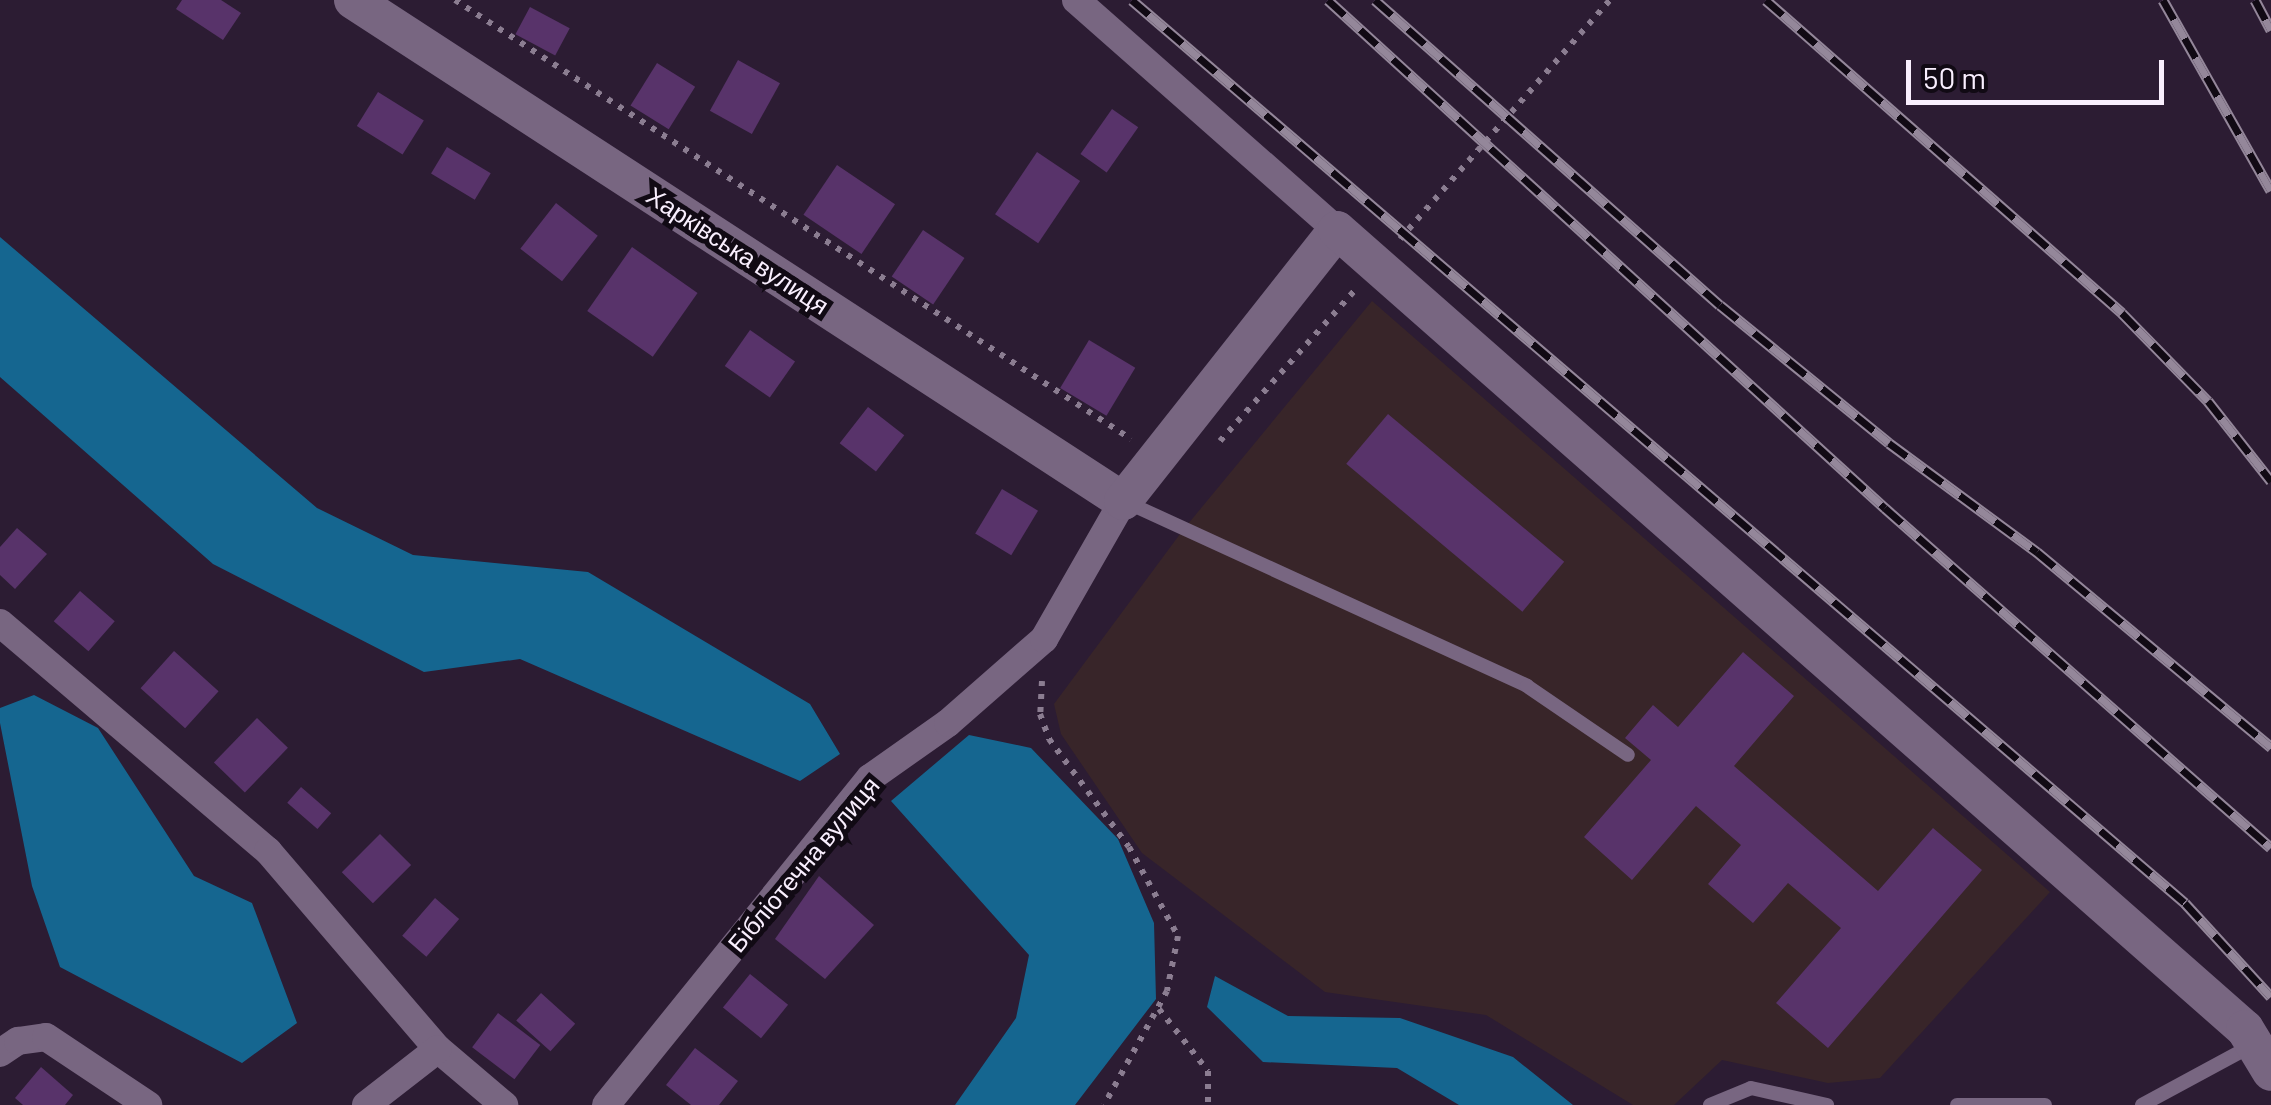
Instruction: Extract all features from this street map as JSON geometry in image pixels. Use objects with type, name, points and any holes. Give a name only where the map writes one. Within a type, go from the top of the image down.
[{"type":"street","name":"Харківська вулиця","points":[[353,0],[1123,501]]},
{"type":"street","points":[[1076,0],[1884,706],[2262,1058]]},
{"type":"street","points":[[1123,501],[1337,230]]},
{"type":"street","name":"Бібліотечна вулиця","points":[[606,1105],[870,778],[948,722],[1044,638],[1123,501]]},
{"type":"street","points":[[0,623],[268,851],[438,1049],[504,1105]]},
{"type":"street","points":[[0,1053],[18,1042],[46,1037],[148,1105]]},
{"type":"street","points":[[366,1105],[438,1049]]},
{"type":"lane","points":[[1123,501],[1527,686],[1628,755]]},
{"type":"lane","points":[[2142,1105],[2262,1058]]},
{"type":"lane","points":[[1710,1105],[1751,1088],[1828,1105]]},
{"type":"lane","points":[[1957,1105],[2045,1105]]},
{"type":"path","points":[[455,0],[1157,456]]},
{"type":"path","points":[[1386,255],[1610,0]]},
{"type":"path","points":[[1314,336],[1362,282]]},
{"type":"path","points":[[1044,638],[1040,714],[1049,739],[1129,847],[1178,936],[1159,1008],[1104,1105]]},
{"type":"path","points":[[1159,1008],[1208,1071],[1208,1105]]},
{"type":"shaded area","points":[[1372,301],[2050,892],[1880,1078],[1828,1083],[1722,1060],[1674,1105],[1633,1105],[1486,1015],[1325,992],[1142,853],[1061,734],[1054,704],[1183,530]]},
{"type":"water","points":[[0,237],[317,508],[413,555],[588,572],[810,704],[840,754],[800,781],[520,659],[424,672],[213,564],[0,377]]},
{"type":"water","points":[[34,695],[98,728],[194,876],[252,903],[297,1023],[242,1063],[60,967],[32,886],[0,723],[0,708]]},
{"type":"water","points":[[969,735],[1031,748],[1118,839],[1154,923],[1156,999],[1075,1105],[955,1105],[1016,1018],[1029,955],[891,801]]},
{"type":"water","points":[[1215,976],[1288,1016],[1400,1018],[1513,1057],[1573,1105],[1459,1105],[1397,1068],[1263,1062],[1207,1007]]},
{"type":"building","points":[[182,0],[221,0],[241,13],[223,40],[176,9]]},
{"type":"building","points":[[530,7],[570,28],[555,55],[515,34]]},
{"type":"building","points":[[738,60],[780,83],[752,134],[710,111]]},
{"type":"building","points":[[657,63],[695,87],[669,129],[631,105]]},
{"type":"building","points":[[378,92],[424,121],[403,155],[357,126]]},
{"type":"building","points":[[1112,109],[1138,127],[1107,172],[1080,154]]},
{"type":"building","points":[[447,147],[491,173],[475,200],[431,174]]},
{"type":"building","points":[[1037,152],[1080,181],[1038,243],[995,214]]},
{"type":"building","points":[[837,165],[895,204],[861,254],[803,215]]},
{"type":"building","points":[[556,203],[598,236],[562,281],[520,249]]},
{"type":"building","points":[[923,230],[964,258],[933,304],[892,276]]},
{"type":"building","points":[[632,247],[698,293],[653,357],[587,311]]},
{"type":"building","points":[[750,330],[795,362],[770,398],[725,366]]},
{"type":"building","points":[[1089,340],[1135,368],[1106,416],[1060,388]]},
{"type":"building","points":[[868,407],[904,435],[876,472],[840,443]]},
{"type":"building","points":[[1388,414],[1564,562],[1522,612],[1346,464]]},
{"type":"building","points":[[1002,489],[1038,511],[1011,555],[975,534]]},
{"type":"building","points":[[17,528],[47,554],[15,589],[0,575],[0,547]]},
{"type":"building","points":[[80,591],[115,621],[88,651],[54,621]]},
{"type":"building","points":[[174,651],[219,691],[185,728],[141,688]]},
{"type":"building","points":[[1743,652],[1794,696],[1734,766],[1878,891],[1933,828],[1982,870],[1828,1048],[1776,1003],[1841,928],[1788,883],[1753,923],[1708,884],[1741,845],[1696,806],[1632,880],[1584,837],[1651,760],[1625,738],[1653,705],[1678,727]]},
{"type":"building","points":[[257,718],[288,748],[245,792],[214,763]]},
{"type":"building","points":[[301,787],[331,813],[317,829],[287,803]]},
{"type":"building","points":[[380,834],[411,865],[373,903],[342,872]]},
{"type":"building","points":[[819,876],[874,925],[825,979],[775,939]]},
{"type":"building","points":[[435,898],[459,919],[426,957],[402,936]]},
{"type":"building","points":[[750,974],[788,1005],[761,1038],[723,1007]]},
{"type":"building","points":[[541,993],[575,1024],[550,1051],[516,1020]]},
{"type":"building","points":[[498,1013],[540,1045],[514,1079],[472,1047]]},
{"type":"building","points":[[695,1048],[738,1081],[719,1105],[691,1105],[666,1085]]},
{"type":"building","points":[[41,1067],[73,1095],[65,1105],[23,1105],[15,1098]]},
{"type":"railway","points":[[1132,0],[2185,903],[2271,997]]},
{"type":"railway","points":[[1328,0],[1885,508],[2271,848]]},
{"type":"railway","points":[[1375,0],[1720,305],[1889,443],[2037,552],[2271,747]]},
{"type":"railway","points":[[1766,0],[2122,313],[2208,401],[2271,481]]},
{"type":"railway","points":[[2163,0],[2271,191]]},
{"type":"railway","points":[[2255,0],[2271,30]]}]
